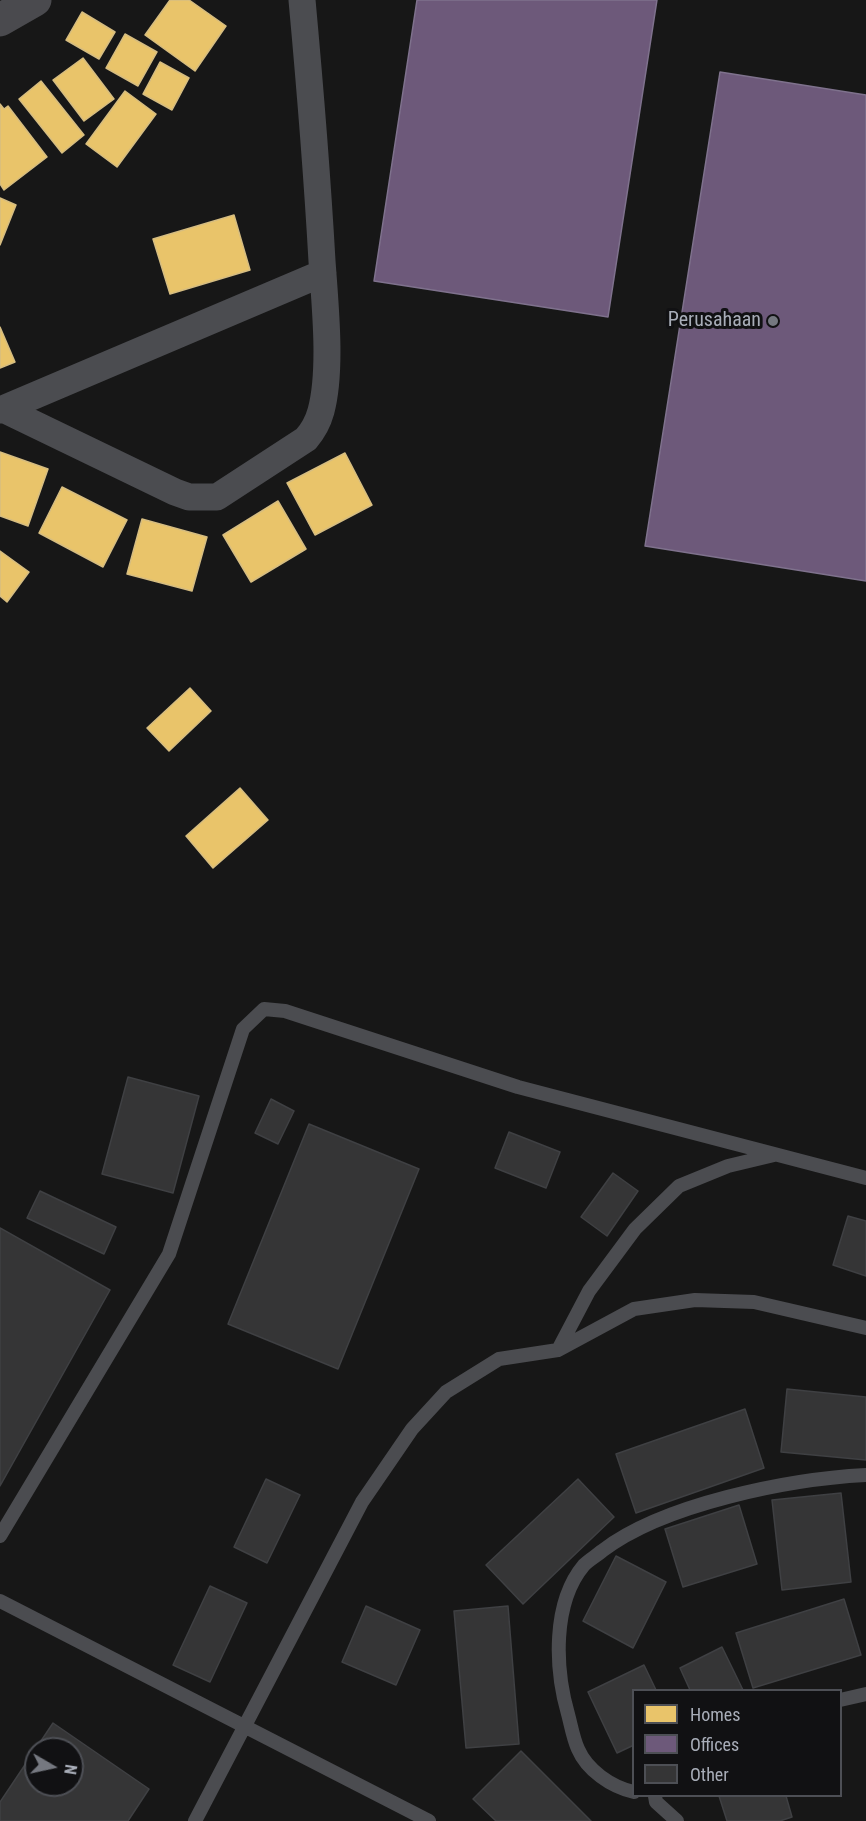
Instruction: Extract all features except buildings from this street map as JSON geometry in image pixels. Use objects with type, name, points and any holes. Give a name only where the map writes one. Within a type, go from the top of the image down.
[{"type":"street","points":[[0,20],[35,0]]},
{"type":"street","points":[[1,410],[175,492],[189,496],[217,497],[306,439],[315,428],[325,388],[326,340],[312,105],[302,0]]},
{"type":"street","points":[[1,410],[323,273]]},
{"type":"lane","points":[[0,1536],[169,1254],[243,1029],[264,1009],[285,1011],[518,1087],[866,1178]]},
{"type":"lane","points":[[558,1350],[589,1291],[635,1229],[679,1186],[728,1166],[776,1154]]},
{"type":"lane","points":[[195,1821],[362,1502],[412,1429],[446,1392],[499,1359],[558,1350],[634,1309],[695,1300],[754,1302],[866,1328]]},
{"type":"lane","points":[[632,1792],[597,1775],[578,1750],[562,1692],[560,1668],[562,1608],[572,1583],[585,1564],[620,1538],[665,1518],[707,1504],[797,1482],[866,1475]]},
{"type":"lane","points":[[0,1601],[429,1821]]},
{"type":"lane","points":[[842,1700],[866,1694]]},
{"type":"lane","points":[[653,1797],[677,1821]]},
{"type":"place","name":"Perusahaan","points":[[773,321]]}]
